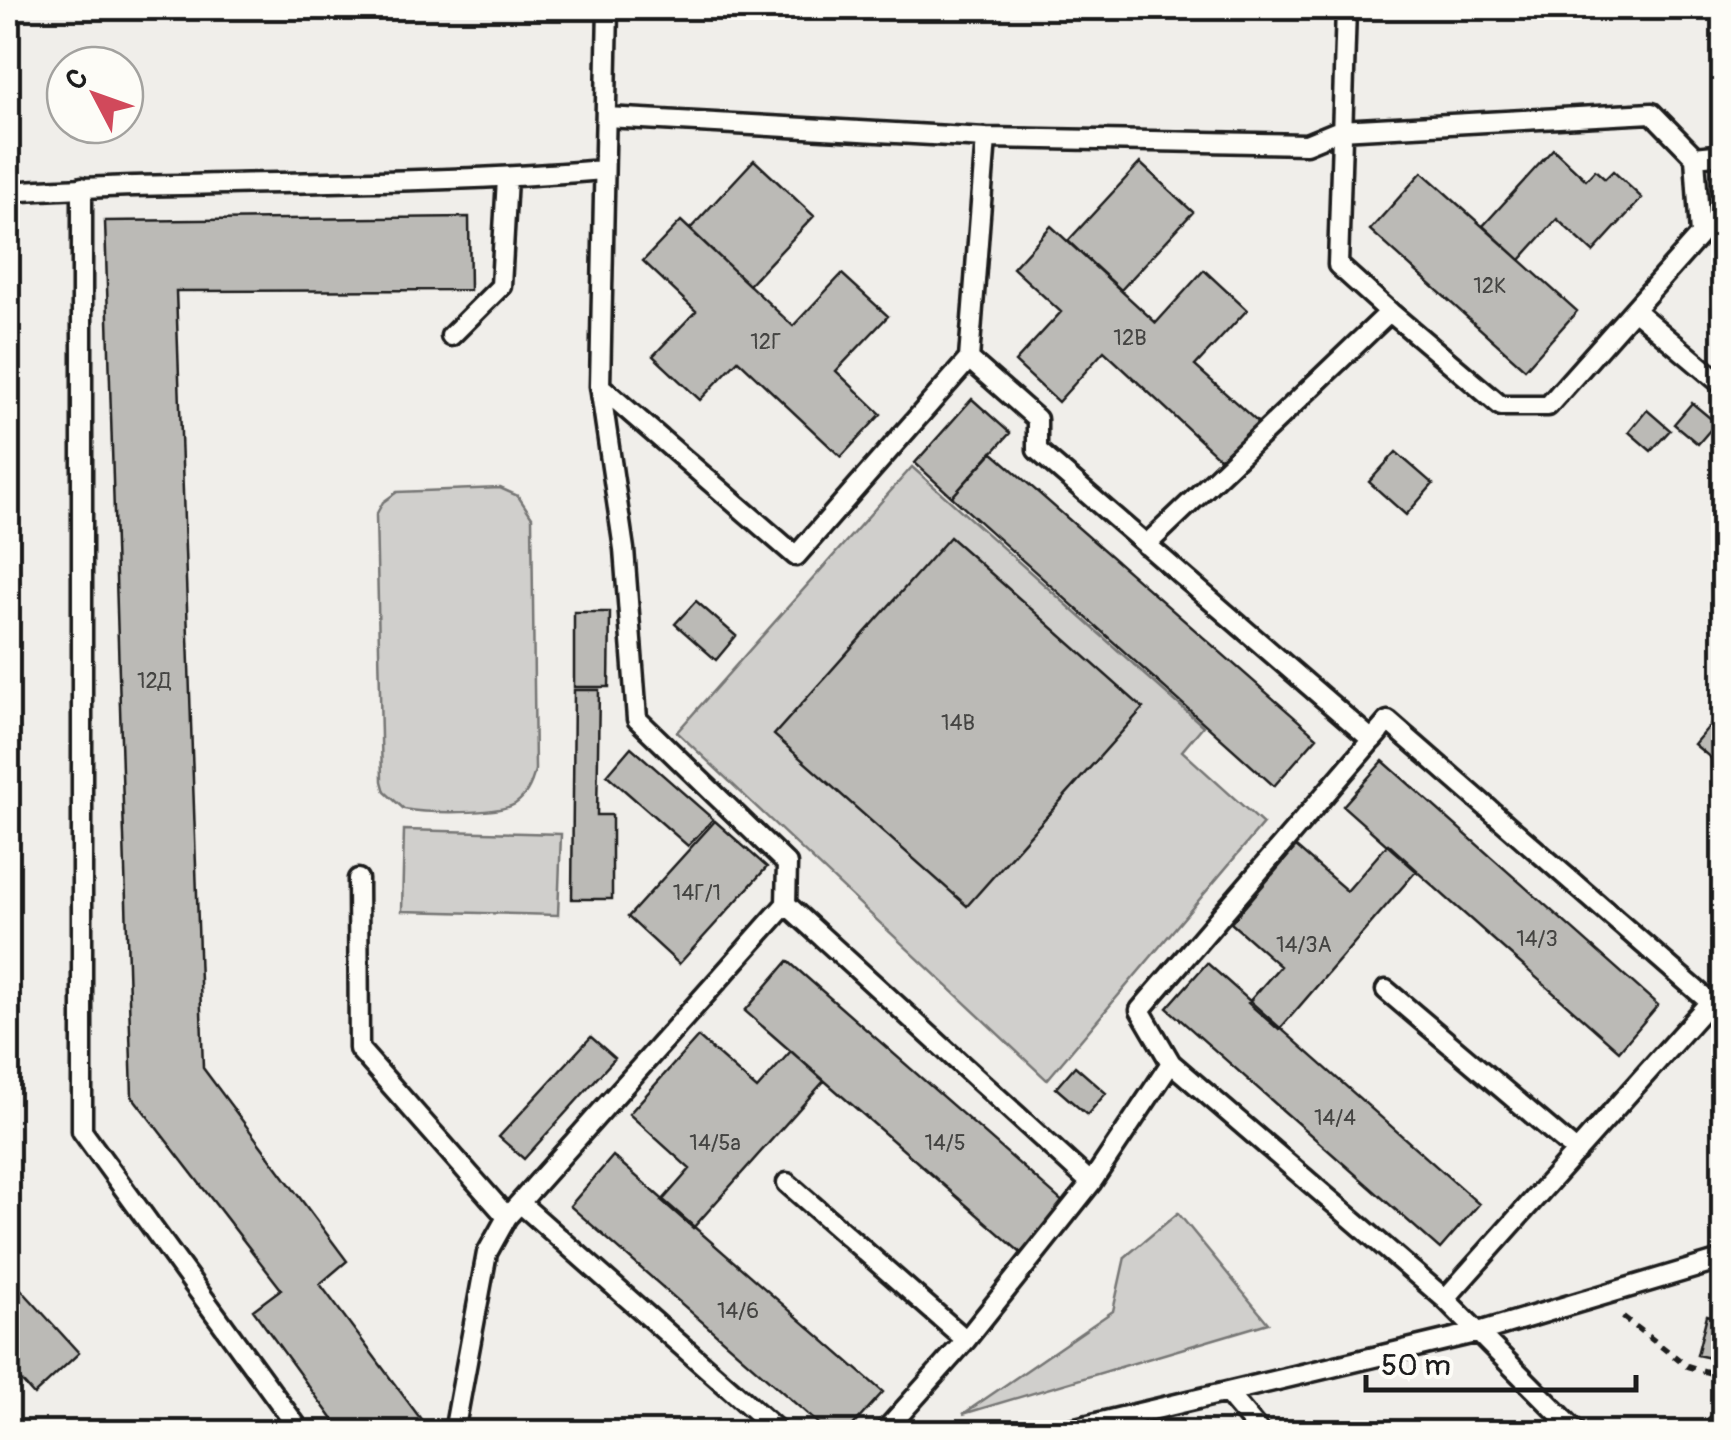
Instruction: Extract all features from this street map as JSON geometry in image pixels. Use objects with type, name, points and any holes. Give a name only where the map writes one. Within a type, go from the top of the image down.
[{"type":"lane","points":[[454,1432],[486,1253],[513,1210],[786,904],[788,864],[637,719],[624,549],[600,386],[608,8]]},
{"type":"lane","points":[[606,117],[986,138],[1306,144],[1340,130],[1652,112],[1695,156],[1700,235],[1548,406],[1502,406],[1338,266],[1340,130],[1346,8]]},
{"type":"lane","points":[[600,386],[796,556],[969,359],[986,138]]},
{"type":"lane","points":[[1695,156],[1724,154]]},
{"type":"lane","points":[[8,192],[507,178],[603,170]]},
{"type":"lane","points":[[451,336],[501,286],[507,178]]},
{"type":"lane","points":[[82,187],[82,1130],[301,1432]]},
{"type":"lane","points":[[1634,310],[1724,386]]},
{"type":"lane","points":[[1146,545],[1390,312]]},
{"type":"lane","points":[[969,359],[1037,418],[1037,450],[1372,740]]},
{"type":"lane","points":[[1576,1432],[1445,1299],[1171,1064],[1140,1010],[1388,721],[1710,1002]]},
{"type":"lane","points":[[358,879],[358,1049],[513,1210],[778,1432]]},
{"type":"lane","points":[[786,904],[1091,1183]]},
{"type":"lane","points":[[1445,1299],[1724,986]]},
{"type":"lane","points":[[1386,990],[1577,1152]]},
{"type":"lane","points":[[884,1432],[966,1340],[1091,1183],[1171,1064]]},
{"type":"lane","points":[[787,1183],[966,1340]]},
{"type":"lane","points":[[1059,1432],[1479,1332],[1724,1259]]},
{"type":"lane","points":[[1227,1393],[1260,1432]]},
{"type":"path","points":[[1597,1296],[1687,1366],[1724,1377]]},
{"type":"shaded area","points":[[912,467],[1203,726],[1182,751],[1263,824],[1047,1080],[677,732]]},
{"type":"shaded area","points":[[500,488],[518,496],[532,517],[534,775],[523,797],[506,808],[461,812],[404,809],[385,792],[382,781],[376,515],[383,502],[397,492]]},
{"type":"shaded area","points":[[404,830],[561,834],[558,915],[402,911]]},
{"type":"shaded area","points":[[1178,1213],[1268,1323],[963,1414],[1113,1311],[1125,1257]]},
{"type":"building","points":[[1553,149],[1586,180],[1595,170],[1605,179],[1613,171],[1642,198],[1593,252],[1557,219],[1520,260],[1483,226]]},
{"type":"building","points":[[754,160],[814,216],[749,285],[690,229]]},
{"type":"building","points":[[1140,163],[1193,212],[1121,290],[1068,241]]},
{"type":"building","points":[[1422,172],[1577,311],[1525,369],[1370,230]]},
{"type":"building","points":[[469,217],[470,290],[176,291],[203,1068],[347,1261],[320,1284],[423,1422],[408,1432],[342,1432],[253,1310],[281,1289],[132,1096],[105,221]]},
{"type":"building","points":[[681,221],[793,326],[842,274],[888,316],[836,371],[881,414],[841,457],[738,360],[700,400],[653,356],[696,311],[643,261]]},
{"type":"building","points":[[1051,226],[1156,323],[1204,270],[1247,310],[1195,366],[1263,427],[1227,465],[1104,351],[1058,402],[1015,362],[1061,312],[1013,268]]},
{"type":"building","points":[[972,399],[1010,433],[952,497],[915,463]]},
{"type":"building","points":[[1692,403],[1716,423],[1698,444],[1674,424]]},
{"type":"building","points":[[1647,410],[1670,430],[1651,451],[1629,432]]},
{"type":"building","points":[[992,452],[1317,737],[1274,786],[952,497]]},
{"type":"building","points":[[1396,452],[1433,484],[1406,515],[1369,482]]},
{"type":"building","points":[[950,537],[1143,708],[967,906],[774,735]]},
{"type":"building","points":[[696,601],[736,636],[716,660],[675,624]]},
{"type":"building","points":[[574,612],[610,612],[609,687],[574,687]]},
{"type":"building","points":[[574,690],[599,690],[597,815],[612,815],[612,899],[572,899]]},
{"type":"building","points":[[1724,709],[1724,761],[1719,765],[1694,744]]},
{"type":"building","points":[[631,747],[713,819],[688,846],[607,775]]},
{"type":"building","points":[[1383,761],[1658,1005],[1619,1051],[1343,806]]},
{"type":"building","points":[[715,821],[767,867],[679,964],[628,917]]},
{"type":"building","points":[[1388,844],[1417,870],[1279,1030],[1248,1003],[1280,966],[1231,923],[1296,847],[1347,891]]},
{"type":"building","points":[[788,961],[1065,1204],[1021,1253],[745,1011]]},
{"type":"building","points":[[1207,963],[1479,1204],[1440,1249],[1167,1008]]},
{"type":"building","points":[[591,1037],[615,1058],[524,1159],[499,1137]]},
{"type":"building","points":[[698,1037],[757,1089],[791,1051],[824,1081],[693,1228],[662,1201],[690,1169],[629,1114]]},
{"type":"building","points":[[1075,1066],[1106,1093],[1087,1115],[1056,1088]]},
{"type":"building","points":[[613,1156],[883,1392],[847,1432],[828,1432],[570,1206]]},
{"type":"building","points":[[8,1275],[79,1353],[34,1395],[8,1366]]},
{"type":"building","points":[[1707,1315],[1724,1319],[1724,1361],[1697,1355]]},
{"type":"building","points":[[1724,1405],[1724,1432],[1692,1432]]}]
